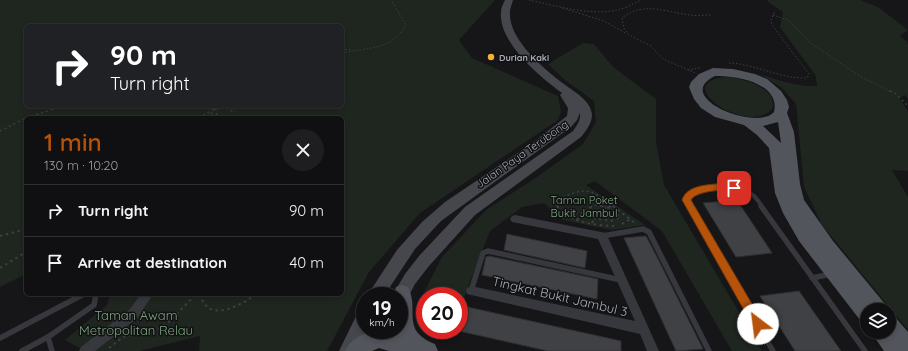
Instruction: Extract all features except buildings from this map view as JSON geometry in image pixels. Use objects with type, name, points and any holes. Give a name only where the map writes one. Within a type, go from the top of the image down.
[{"type":"main road","points":[[509,0],[504,13],[504,20],[508,31],[534,64],[562,88]]},
{"type":"main road","points":[[702,72],[725,72],[745,75],[764,83],[774,90],[780,98],[783,106],[781,113],[774,119],[762,122],[748,122],[720,114],[709,108],[696,93],[695,86],[702,72]]},
{"type":"main road","name":"Jalan Paya Terubong","points":[[406,287],[424,261],[470,211],[577,134],[584,124],[586,115],[583,106],[577,98],[562,88]]},
{"type":"main road","name":"Jalan Paya Terubong","points":[[380,287],[394,264],[420,233],[435,218],[474,188],[540,144],[573,118],[575,111],[572,102],[562,88]]},
{"type":"main road","points":[[781,113],[786,124],[791,176],[795,195],[802,210],[820,237],[872,303]]},
{"type":"main road","points":[[748,122],[762,132],[776,146],[783,193],[791,212],[805,236],[860,306]]},
{"type":"main road","points":[[896,333],[908,348]]},
{"type":"main road","points":[[348,351],[356,334]]},
{"type":"main road","points":[[408,335],[419,350]]},
{"type":"main road","points":[[355,351],[373,339]]},
{"type":"main road","points":[[383,339],[419,350]]},
{"type":"main road","points":[[887,339],[896,351]]},
{"type":"street","points":[[515,219],[602,236],[653,351]]},
{"type":"street","name":"Tingkat Bukit Jambul 3","points":[[471,291],[644,329]]},
{"type":"street","points":[[85,351],[134,313],[146,296]]},
{"type":"lane","points":[[773,351],[687,200],[688,196],[694,192],[725,186],[749,193],[755,197],[864,351]]},
{"type":"lane","points":[[602,236],[643,230],[648,232],[710,351]]},
{"type":"lane","points":[[471,291],[483,254],[488,251],[621,280]]},
{"type":"lane","points":[[812,278],[834,274]]},
{"type":"lane","points":[[0,338],[80,296]]},
{"type":"lane","points":[[24,351],[48,337],[94,305],[96,296]]},
{"type":"lane","points":[[48,337],[52,351]]},
{"type":"path","points":[[344,49],[369,50],[385,45],[395,39],[406,24],[402,15],[391,0]]},
{"type":"path","points":[[529,0],[574,9],[611,10],[621,9],[642,0]]},
{"type":"path","points":[[629,35],[624,28],[622,18],[630,8],[639,5]]},
{"type":"path","points":[[557,6],[604,21],[651,46],[663,59],[688,70],[702,72]]},
{"type":"path","points":[[658,6],[692,15],[712,15]]},
{"type":"path","points":[[726,64],[749,66],[800,79],[807,78],[809,74],[772,25],[771,20],[775,11]]},
{"type":"path","points":[[773,15],[788,20],[812,44],[842,66],[895,93],[908,106]]},
{"type":"path","points":[[344,52],[353,50]]},
{"type":"path","points":[[688,70],[702,72]]},
{"type":"path","points":[[33,116],[56,108]]},
{"type":"path","points":[[202,116],[215,108]]},
{"type":"path","points":[[210,116],[216,108]]},
{"type":"path","points":[[0,131],[24,119]]},
{"type":"path","points":[[615,226],[570,218],[561,211],[556,204],[557,200],[581,190],[589,191],[631,219],[620,225]]},
{"type":"path","points":[[577,220],[579,213],[589,206],[598,205],[609,207],[620,215],[618,219],[605,221],[593,218]]},
{"type":"path","points":[[592,223],[593,218],[612,205]]},
{"type":"path","points":[[556,214],[561,211]]},
{"type":"path","points":[[0,236],[24,230]]},
{"type":"path","points":[[0,268],[24,253]]},
{"type":"path","points":[[104,351],[123,337],[153,332],[170,321],[196,296]]},
{"type":"path","points":[[199,296],[206,307],[217,311],[234,308],[254,296]]},
{"type":"green space","name":"Taman Awam Metropolitan Relau","points":[[0,0],[495,0],[459,40],[472,58],[558,96],[561,112],[558,120],[420,213],[369,272],[361,287],[356,287],[356,296],[327,351],[199,351],[200,336],[139,351],[85,351],[65,340],[107,305],[109,296],[344,296],[344,116],[24,116],[24,275],[0,287]]},
{"type":"green space","points":[[767,0],[860,0],[878,7],[908,30],[900,36],[908,43],[908,99],[905,95],[899,98],[908,111],[908,171],[892,170],[908,197],[908,330],[896,315],[896,303],[886,303],[822,225],[804,187],[796,104],[782,88],[760,74],[788,83],[810,86],[817,86],[816,76],[780,27],[783,12]]},
{"type":"green space","name":"Taman Poket Bukit Jambul","points":[[583,43],[594,44],[613,67],[656,99],[656,142],[664,185],[762,351],[732,351],[662,231],[595,181],[586,185],[645,225],[612,230],[563,220],[544,203],[522,207],[490,231],[468,287],[427,287],[442,257],[486,210],[534,179],[583,144],[596,122],[594,101],[566,81],[548,64]]},
{"type":"green space","points":[[729,77],[757,85],[769,93],[772,99],[772,109],[769,112],[757,117],[742,116],[728,111],[716,104],[707,95],[706,87],[712,80]]},
{"type":"place","name":"Durian Kaki","points":[[491,57]]},
{"type":"route","points":[[734,188],[725,186],[694,192],[688,196],[687,200],[758,324]]}]
